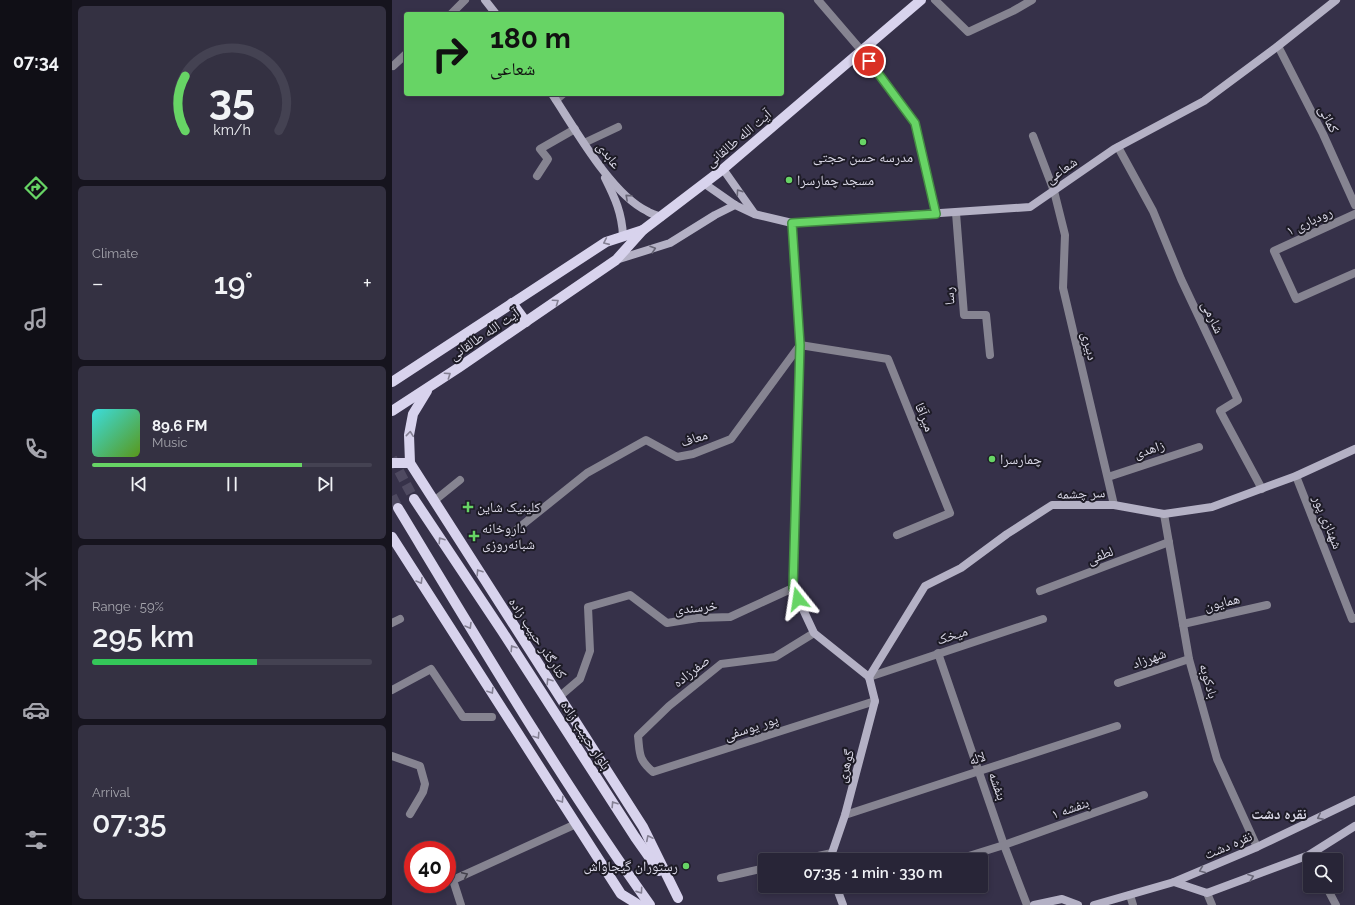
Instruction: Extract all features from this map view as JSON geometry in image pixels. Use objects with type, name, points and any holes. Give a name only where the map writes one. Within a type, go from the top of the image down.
[{"type":"main road","name":"آیت الله طالقانی","points":[[392,411],[616,260],[643,230],[705,184],[921,0]]},
{"type":"main road","name":"آیت الله طالقانی","points":[[392,382],[606,242],[643,230]]},
{"type":"main road","points":[[512,303],[526,322]]},
{"type":"main road","name":"کنارگذر حبیب زاده","points":[[428,388],[413,414],[409,435],[410,462],[643,827],[681,902]]},
{"type":"main road","points":[[392,463],[410,462]]},
{"type":"main road","name":"بلوار حبیب زاده","points":[[414,499],[502,631],[635,837],[681,902]]},
{"type":"main road","points":[[398,508],[505,686],[612,852],[650,905]]},
{"type":"main road","points":[[392,537],[621,894],[639,905]]},
{"type":"street","points":[[453,12],[465,0]]},
{"type":"street","points":[[485,0],[494,12]]},
{"type":"street","points":[[818,0],[861,50],[915,123],[936,214]]},
{"type":"street","points":[[935,0],[968,32],[1013,11],[1032,0]]},
{"type":"street","name":"شعاعی","points":[[705,184],[735,205],[754,214],[792,223],[1030,207],[1118,147],[1204,100],[1278,46],[1336,0]]},
{"type":"street","name":"کمائی","points":[[1278,46],[1323,134],[1355,205]]},
{"type":"street","points":[[393,66],[404,56]]},
{"type":"street","name":"عابدی","points":[[554,97],[601,168],[627,198],[646,211],[661,217]]},
{"type":"street","points":[[584,143],[618,127]]},
{"type":"street","points":[[537,176],[548,159],[540,149],[575,129]]},
{"type":"street","name":"دبیری","points":[[1033,136],[1054,191],[1065,235],[1063,288],[1114,505]]},
{"type":"street","name":"شارمی","points":[[1118,147],[1153,211],[1181,279],[1238,400],[1220,411],[1262,489]]},
{"type":"street","points":[[601,168],[619,207],[623,236]]},
{"type":"street","points":[[723,169],[754,214]]},
{"type":"street","points":[[616,260],[670,243],[715,215],[735,205]]},
{"type":"street","name":"رسا","points":[[956,213],[964,315],[986,315],[990,355]]},
{"type":"street","name":"رودباری ۱","points":[[1355,214],[1274,251],[1296,299],[1355,273]]},
{"type":"street","points":[[792,223],[800,345],[793,588],[814,633],[869,677]]},
{"type":"street","name":"معاف","points":[[511,534],[587,473],[646,440],[677,457],[693,454],[731,438],[800,345]]},
{"type":"street","name":"میرآقا","points":[[800,345],[888,359],[950,513],[897,535]]},
{"type":"street","name":"زاهدی","points":[[1108,477],[1199,447]]},
{"type":"street","name":"سر چشمه","points":[[869,677],[925,586],[961,568],[1007,534],[1052,506],[1114,505],[1164,514],[1212,507],[1296,476],[1355,449]]},
{"type":"street","name":"شهنازی پور","points":[[1296,476],[1352,619],[1355,618]]},
{"type":"street","points":[[434,501],[460,480]]},
{"type":"street","name":"بادکوبه","points":[[1164,514],[1189,659],[1217,759],[1257,847]]},
{"type":"street","name":"لطفی","points":[[1040,591],[1169,542]]},
{"type":"street","name":"خرسندی","points":[[559,697],[580,679],[590,650],[588,607],[630,595],[667,623],[698,618],[730,617],[793,588]]},
{"type":"street","name":"همایون","points":[[1183,624],[1267,605]]},
{"type":"street","points":[[392,622],[400,619]]},
{"type":"street","name":"میخک","points":[[869,677],[1043,619]]},
{"type":"street","name":"صفرزاده","points":[[640,758],[638,736],[669,706],[721,664],[775,657],[814,633]]},
{"type":"street","name":"بنفشه","points":[[938,653],[1004,845],[1027,905]]},
{"type":"street","name":"شهرزاد","points":[[1118,683],[1189,659]]},
{"type":"street","points":[[392,690],[432,669],[464,717],[492,716]]},
{"type":"street","name":"گوهری","points":[[833,853],[845,814],[875,701],[869,677]]},
{"type":"street","name":"پور یوسفی","points":[[640,758],[653,772],[875,701]]},
{"type":"street","name":"لاله","points":[[845,814],[1117,726]]},
{"type":"street","points":[[392,756],[420,766],[425,784],[423,792],[410,814]]},
{"type":"street","name":"بنفشه ۱","points":[[978,853],[1144,795]]},
{"type":"street","name":"نقره دشت","points":[[1094,905],[1174,882],[1257,847],[1355,800]]},
{"type":"street","points":[[461,905],[453,880],[576,824]]},
{"type":"street","points":[[1317,853],[1355,826]]},
{"type":"street","points":[[1174,882],[1207,893],[1303,860]]},
{"type":"street","points":[[721,878],[758,870]]},
{"type":"street","points":[[839,893],[843,905]]},
{"type":"street","points":[[1207,893],[1212,905]]},
{"type":"street","points":[[1330,893],[1336,905]]},
{"type":"street","points":[[1130,895],[1133,905]]},
{"type":"street","points":[[1034,905],[1062,899],[1078,905]]},
{"type":"tunnel","points":[[392,458],[414,499]]},
{"type":"tunnel","points":[[392,496],[398,508]]},
{"type":"place","name":"مدرسه حسن حجتی","points":[[863,142]]},
{"type":"place","name":"مسجد چمارسرا","points":[[789,180]]},
{"type":"place","name":"چمارسرا","points":[[992,459]]},
{"type":"place","name":"کلینیک شاین","points":[[468,507]]},
{"type":"place","name":"داروخانه شبانه‌روزی","points":[[474,536]]},
{"type":"place","name":"رستوران گیجاواش","points":[[686,866]]},
{"type":"district","name":"نقره دشت","points":[[1279,814]]},
{"type":"route","points":[[798,599],[793,588],[800,345],[792,223],[936,214],[915,123],[900,105],[869,61]]}]
